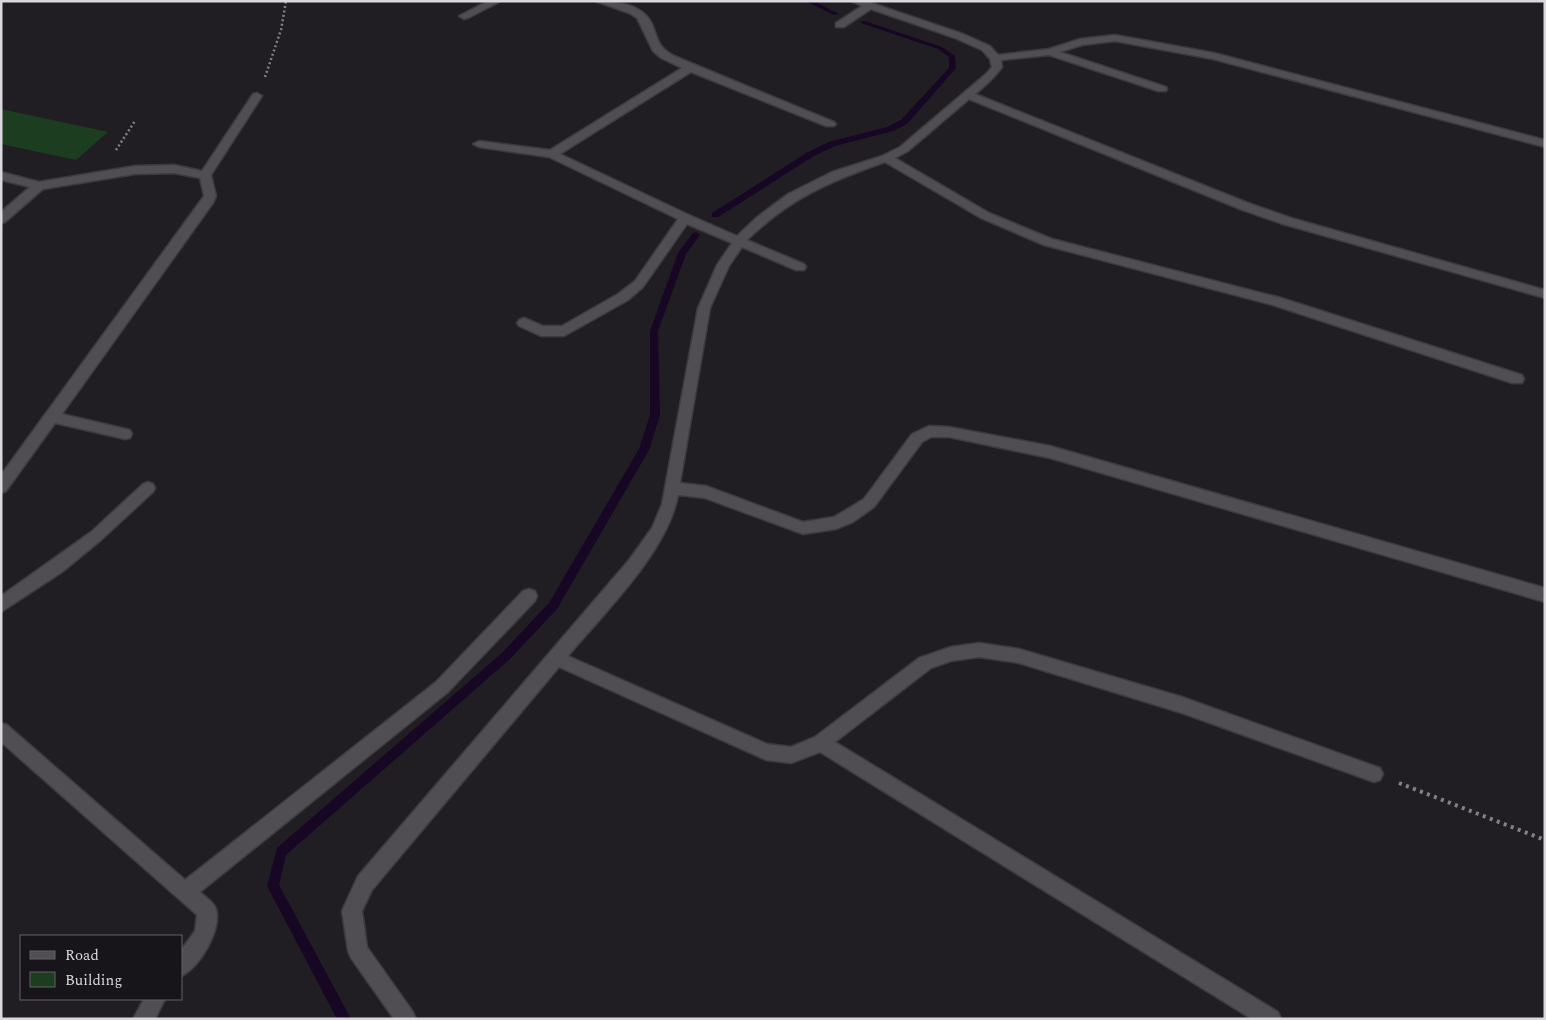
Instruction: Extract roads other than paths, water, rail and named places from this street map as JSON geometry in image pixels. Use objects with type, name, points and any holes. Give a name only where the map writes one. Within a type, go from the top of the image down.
[{"type":"street","points":[[464,16],[496,1]]},
{"type":"street","points":[[600,1],[640,15],[646,24],[654,46],[666,56],[690,68],[830,124]]},
{"type":"street","points":[[406,1019],[358,951],[352,911],[365,883],[635,565],[658,532],[668,504],[704,308],[723,265],[740,240],[760,220],[792,197],[836,175],[886,158],[904,149],[990,76],[997,67],[995,58],[986,48],[959,36],[863,4],[840,25]]},
{"type":"street","points":[[995,58],[1050,52],[1080,42],[1115,38],[1214,56],[1545,144]]},
{"type":"street","points":[[1050,52],[1162,89]]},
{"type":"street","points":[[552,154],[690,68]]},
{"type":"street","points":[[968,95],[1244,206],[1287,221],[1545,294]]},
{"type":"street","points":[[1,487],[207,203],[210,196],[205,175],[257,96]]},
{"type":"street","points":[[479,144],[552,154],[685,218],[800,267]]},
{"type":"street","points":[[886,158],[992,220],[1018,232],[1048,242],[1276,301],[1517,379]]},
{"type":"street","points":[[1,176],[39,186],[135,170],[174,169],[205,175]]},
{"type":"street","points":[[1,219],[39,186]]},
{"type":"street","points":[[524,322],[540,331],[564,332],[623,296],[639,284],[685,218]]},
{"type":"street","points":[[52,417],[125,434]]},
{"type":"street","points":[[671,488],[714,495],[803,528],[836,523],[848,518],[870,503],[917,438],[929,431],[949,432],[1090,462],[1545,596]]},
{"type":"street","points":[[1,605],[56,567],[96,536],[148,488]]},
{"type":"street","points":[[185,892],[442,687],[529,596]]},
{"type":"street","points":[[556,658],[766,752],[791,755],[821,744],[925,663],[951,654],[979,650],[1019,656],[1182,705],[1374,774]]},
{"type":"street","points":[[1,732],[207,911],[208,926],[200,942],[182,965]]},
{"type":"street","points":[[821,744],[1271,1019]]},
{"type":"street","points":[[143,1019],[154,1000]]},
{"type":"waterway","points":[[808,1],[836,14]]},
{"type":"waterway","points":[[715,215],[811,154],[832,144],[890,129],[904,122],[953,68],[952,56],[940,48],[863,22]]},
{"type":"waterway","points":[[344,1019],[273,886],[281,852],[506,656],[553,606],[644,450],[655,415],[654,331],[682,253],[696,235]]}]
